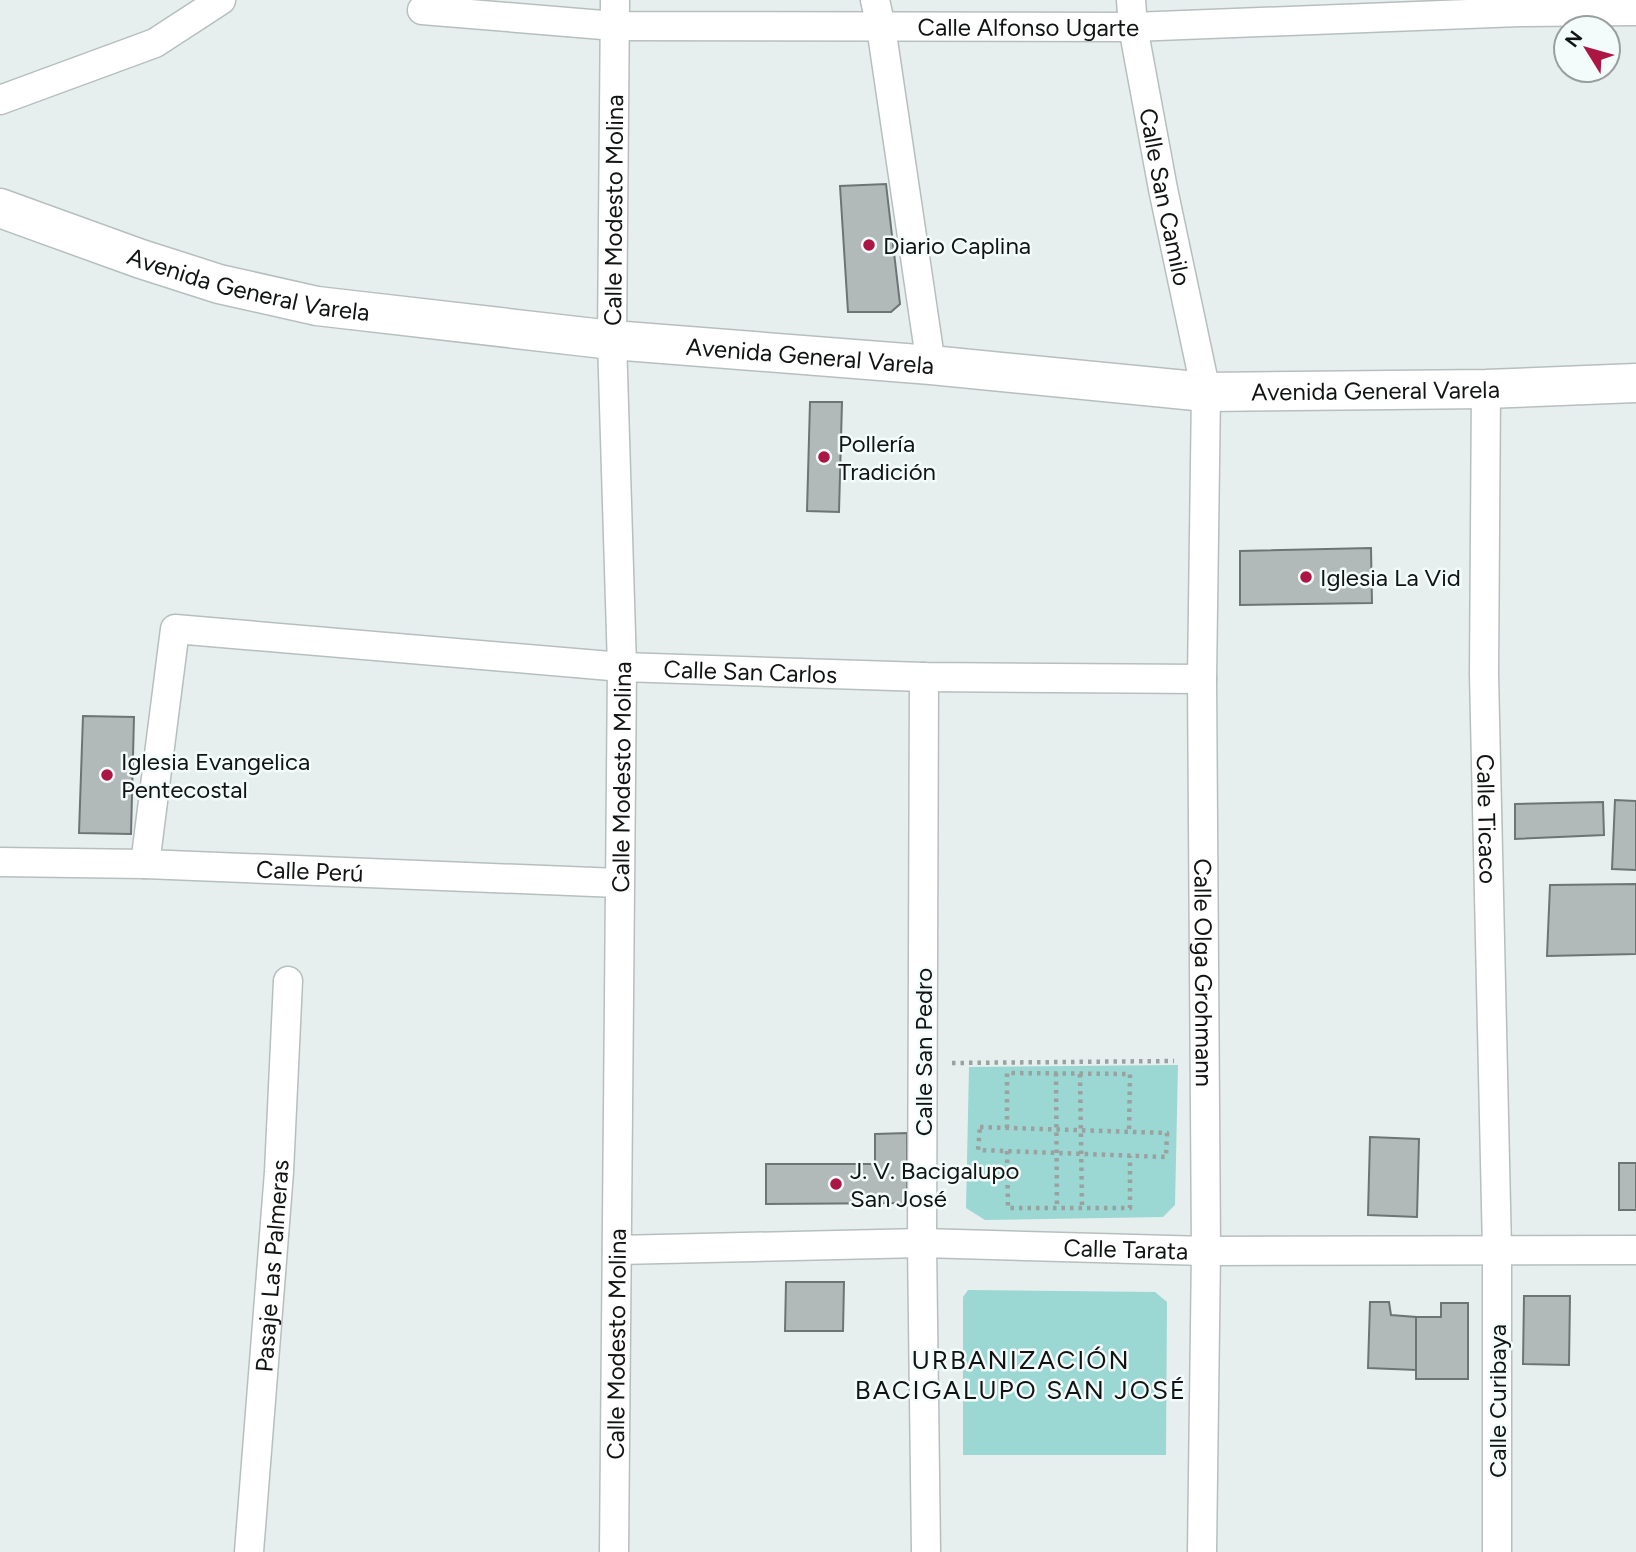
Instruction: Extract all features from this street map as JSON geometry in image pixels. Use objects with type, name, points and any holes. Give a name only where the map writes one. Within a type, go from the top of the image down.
[{"type":"street","points":[[0,100],[155,43],[221,0]]},
{"type":"street","name":"Calle Alfonso Ugarte","points":[[422,9],[615,13],[1132,14],[1519,6],[1636,11]]},
{"type":"street","name":"Calle Modesto Molina","points":[[614,1552],[622,667],[612,340],[615,13]]},
{"type":"street","points":[[878,13],[931,365]]},
{"type":"street","name":"Calle San Camilo","points":[[1132,14],[1163,189],[1206,392]]},
{"type":"street","name":"Avenida General Varela","points":[[0,208],[219,284],[317,306],[612,340],[931,365],[1206,392],[1486,389],[1636,383]]},
{"type":"street","name":"Calle Ticaco","points":[[1486,389],[1484,688],[1497,1250]]},
{"type":"street","name":"Calle Olga Grohmann","points":[[1202,1552],[1206,1251],[1202,679],[1206,392]]},
{"type":"street","name":"Calle San Carlos","points":[[145,864],[175,629],[622,667],[924,677],[1202,679]]},
{"type":"street","name":"Calle San Pedro","points":[[924,677],[922,1243],[926,1552]]},
{"type":"street","name":"Calle Perú","points":[[0,862],[145,864],[618,883]]},
{"type":"street","name":"Pasaje Las Palmeras","points":[[249,1552],[279,1172],[288,981]]},
{"type":"street","name":"Calle Tarata","points":[[617,1250],[922,1243],[1206,1251],[1636,1250]]},
{"type":"street","name":"Calle Curibaya","points":[[1497,1250],[1497,1552]]},
{"type":"path","points":[[923,1064],[1205,1059]]},
{"type":"path","points":[[1007,1128],[1007,1073],[1130,1074],[1129,1133]]},
{"type":"path","points":[[1056,1073],[1057,1208]]},
{"type":"path","points":[[1080,1074],[1082,1208]]},
{"type":"path","points":[[979,1127],[1056,1130],[1167,1133],[1166,1157],[978,1150],[979,1127]]},
{"type":"path","points":[[1007,1151],[1008,1208],[1130,1208],[1130,1156]]},
{"type":"shaded area","points":[[1178,1065],[1175,1205],[1163,1217],[985,1220],[966,1208],[969,1067]]},
{"type":"shaded area","points":[[968,1290],[1155,1292],[1167,1302],[1166,1455],[963,1455],[963,1297]]},
{"type":"building","name":"Diario Caplina","points":[[886,184],[900,304],[891,312],[848,312],[840,186]]},
{"type":"building","name":"Pollería Tradición","points":[[810,402],[842,402],[839,512],[807,511]]},
{"type":"building","name":"Iglesia La Vid","points":[[1371,548],[1372,603],[1240,605],[1240,551]]},
{"type":"building","name":"Iglesia Evangelica Pentecostal","points":[[83,716],[134,717],[131,834],[79,833]]},
{"type":"building","points":[[1615,800],[1636,801],[1636,870],[1612,869]]},
{"type":"building","points":[[1603,802],[1604,835],[1515,839],[1515,804]]},
{"type":"building","points":[[1636,884],[1636,954],[1547,956],[1550,885]]},
{"type":"building","name":"J. V. Bacigalupo San José","points":[[907,1133],[907,1203],[766,1204],[766,1164],[875,1164],[875,1134]]},
{"type":"building","points":[[1370,1137],[1419,1139],[1417,1217],[1368,1215]]},
{"type":"building","points":[[1619,1163],[1636,1163],[1636,1210],[1619,1210]]},
{"type":"building","points":[[786,1282],[844,1282],[843,1331],[785,1331]]},
{"type":"building","points":[[1524,1296],[1570,1296],[1569,1365],[1523,1364]]},
{"type":"building","points":[[1370,1302],[1389,1302],[1391,1315],[1416,1317],[1416,1370],[1368,1368]]},
{"type":"building","points":[[1441,1303],[1468,1303],[1468,1379],[1416,1379],[1416,1317],[1441,1317]]},
{"type":"place","name":"Diario Caplina","points":[[869,245]]},
{"type":"place","name":"Pollería Tradición","points":[[824,457]]},
{"type":"place","name":"Iglesia La Vid","points":[[1306,577]]},
{"type":"place","name":"Iglesia Evangelica Pentecostal","points":[[107,775]]},
{"type":"place","name":"J. V. Bacigalupo San José","points":[[836,1184]]},
{"type":"district","name":"URBANIZACIÓN BACIGALUPO SAN JOSÉ","points":[[1021,1375]]}]
